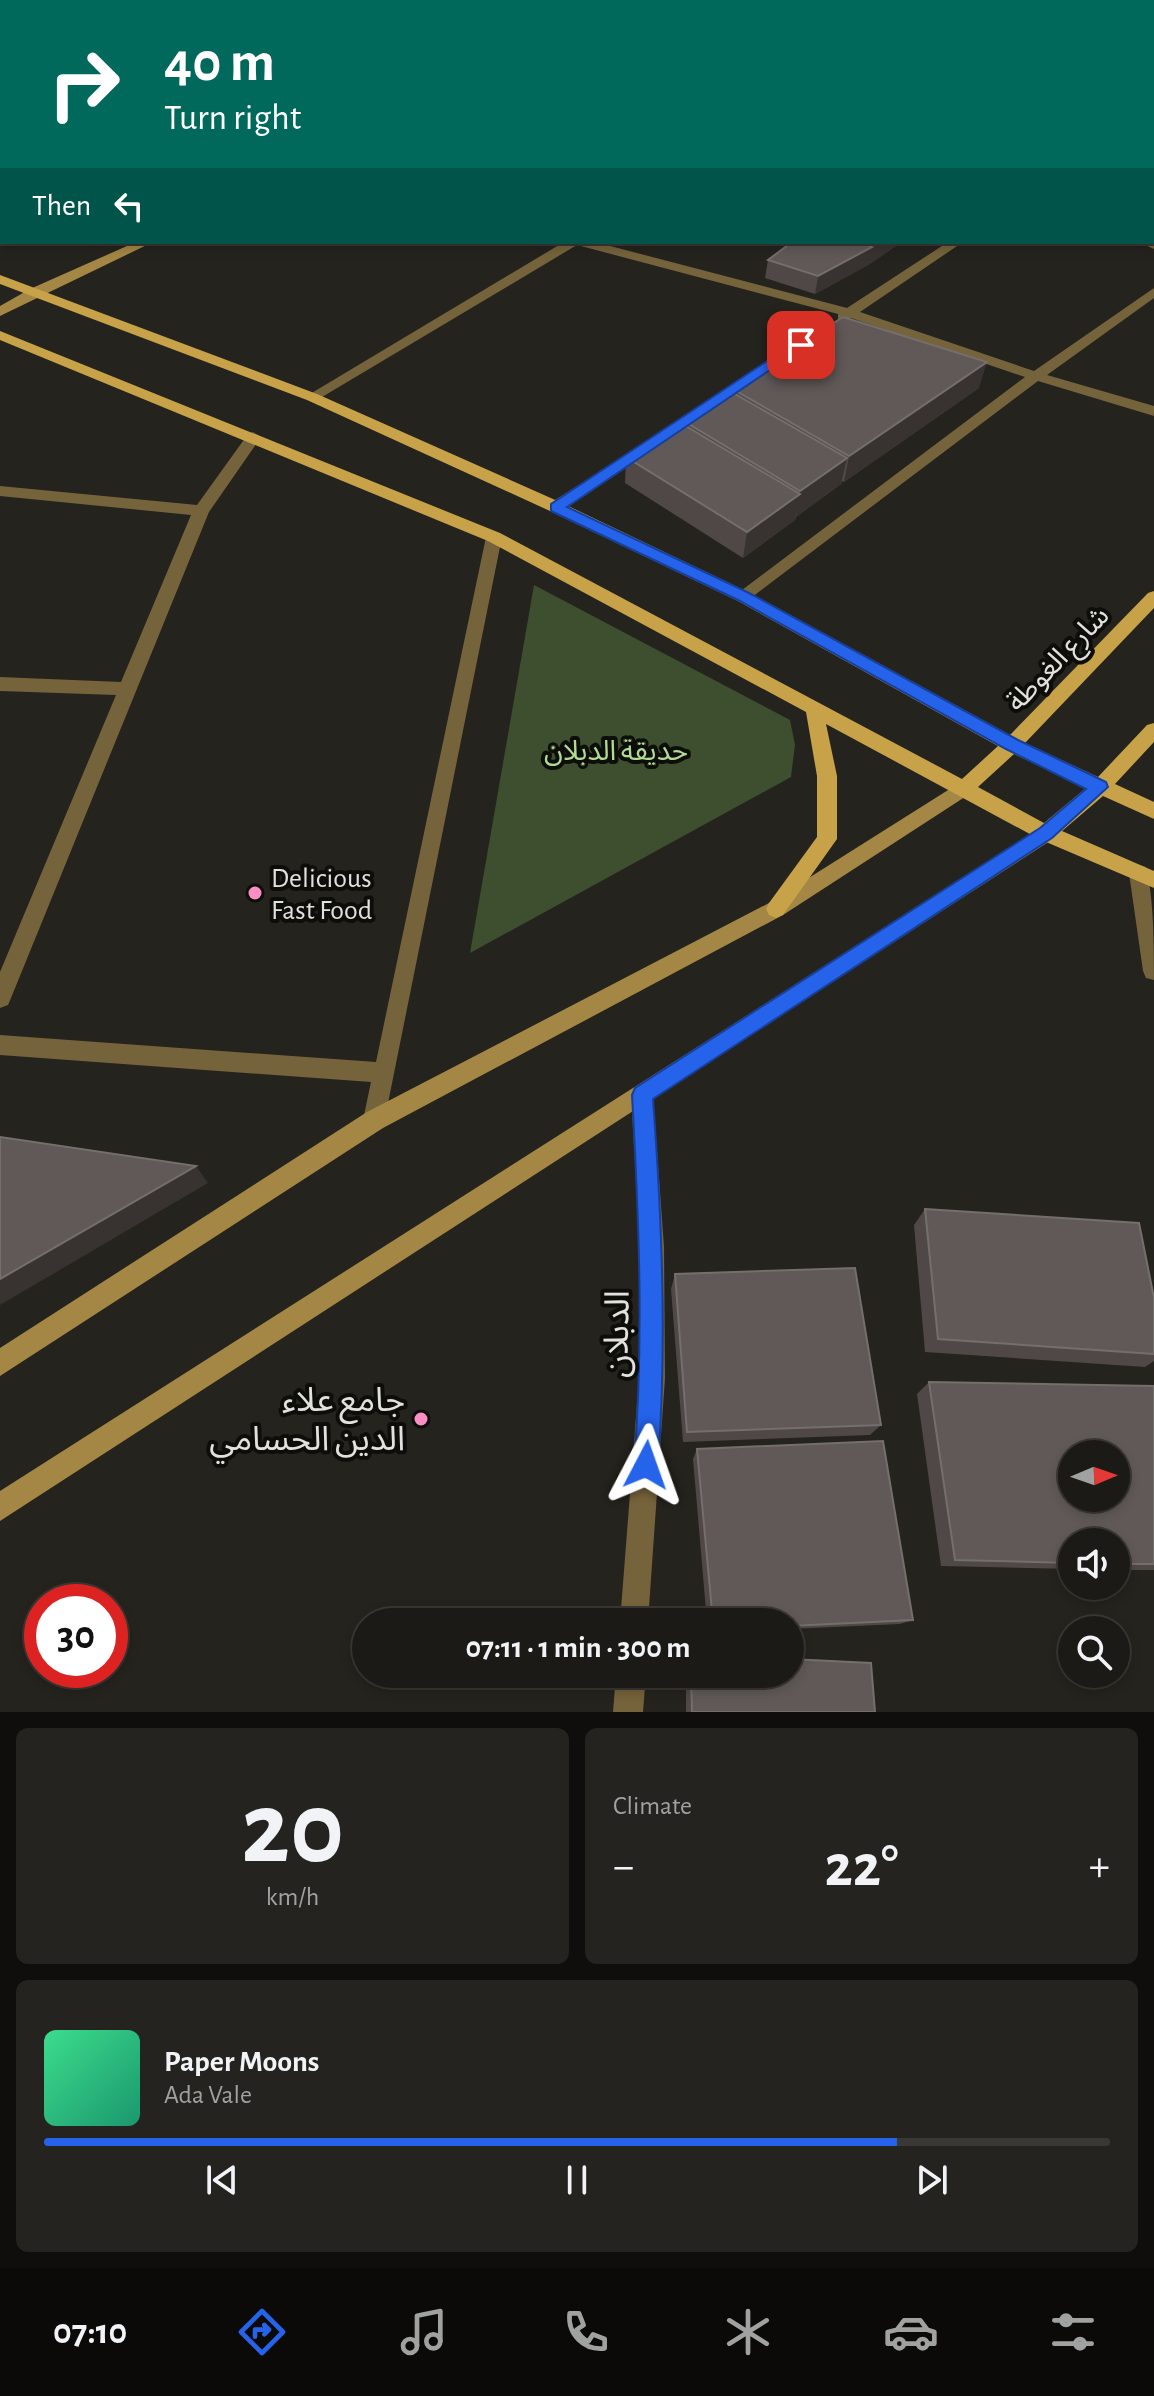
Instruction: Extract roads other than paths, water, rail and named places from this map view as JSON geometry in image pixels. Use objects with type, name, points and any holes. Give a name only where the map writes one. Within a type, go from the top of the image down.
[{"type":"main road","points":[[0,312],[35,292],[143,244]]},
{"type":"main road","points":[[0,279],[312,397],[556,507],[744,597],[1012,745],[1154,811]]},
{"type":"main road","points":[[0,335],[494,537],[1046,833],[1146,877]]},
{"type":"main road","name":"شارع الغوطة","points":[[964,788],[1012,745],[1154,597]]},
{"type":"main road","points":[[776,909],[827,839],[827,776],[814,708]]},
{"type":"main road","points":[[0,1507],[1046,833],[1100,787],[1154,730]]},
{"type":"main road","points":[[0,1363],[375,1120],[776,909],[964,788]]},
{"type":"street","points":[[312,397],[570,244]]},
{"type":"street","points":[[588,244],[850,313],[1036,376],[1154,411]]},
{"type":"street","points":[[824,330],[954,244]]},
{"type":"street","points":[[744,597],[1036,376],[1154,292]]},
{"type":"street","points":[[0,998],[201,511],[253,437]]},
{"type":"street","points":[[556,507],[658,440]]},
{"type":"street","points":[[0,491],[201,511]]},
{"type":"street","points":[[375,1120],[494,537]]},
{"type":"street","points":[[0,684],[127,689]]},
{"type":"street","points":[[1146,877],[1154,971]]},
{"type":"street","points":[[0,1045],[385,1073]]},
{"type":"street","name":"الدبلان","points":[[635,1608],[652,1378],[652,1247],[642,1095]]},
{"type":"street","points":[[628,1712],[630,1688]]},
{"type":"place","name":"Delicious Fast Food","points":[[255,893]]},
{"type":"place","name":"جامع علاء الدين الحسامي","points":[[421,1419]]},
{"type":"park label","name":"حديقة الدبلان","points":[[616,750]]}]
